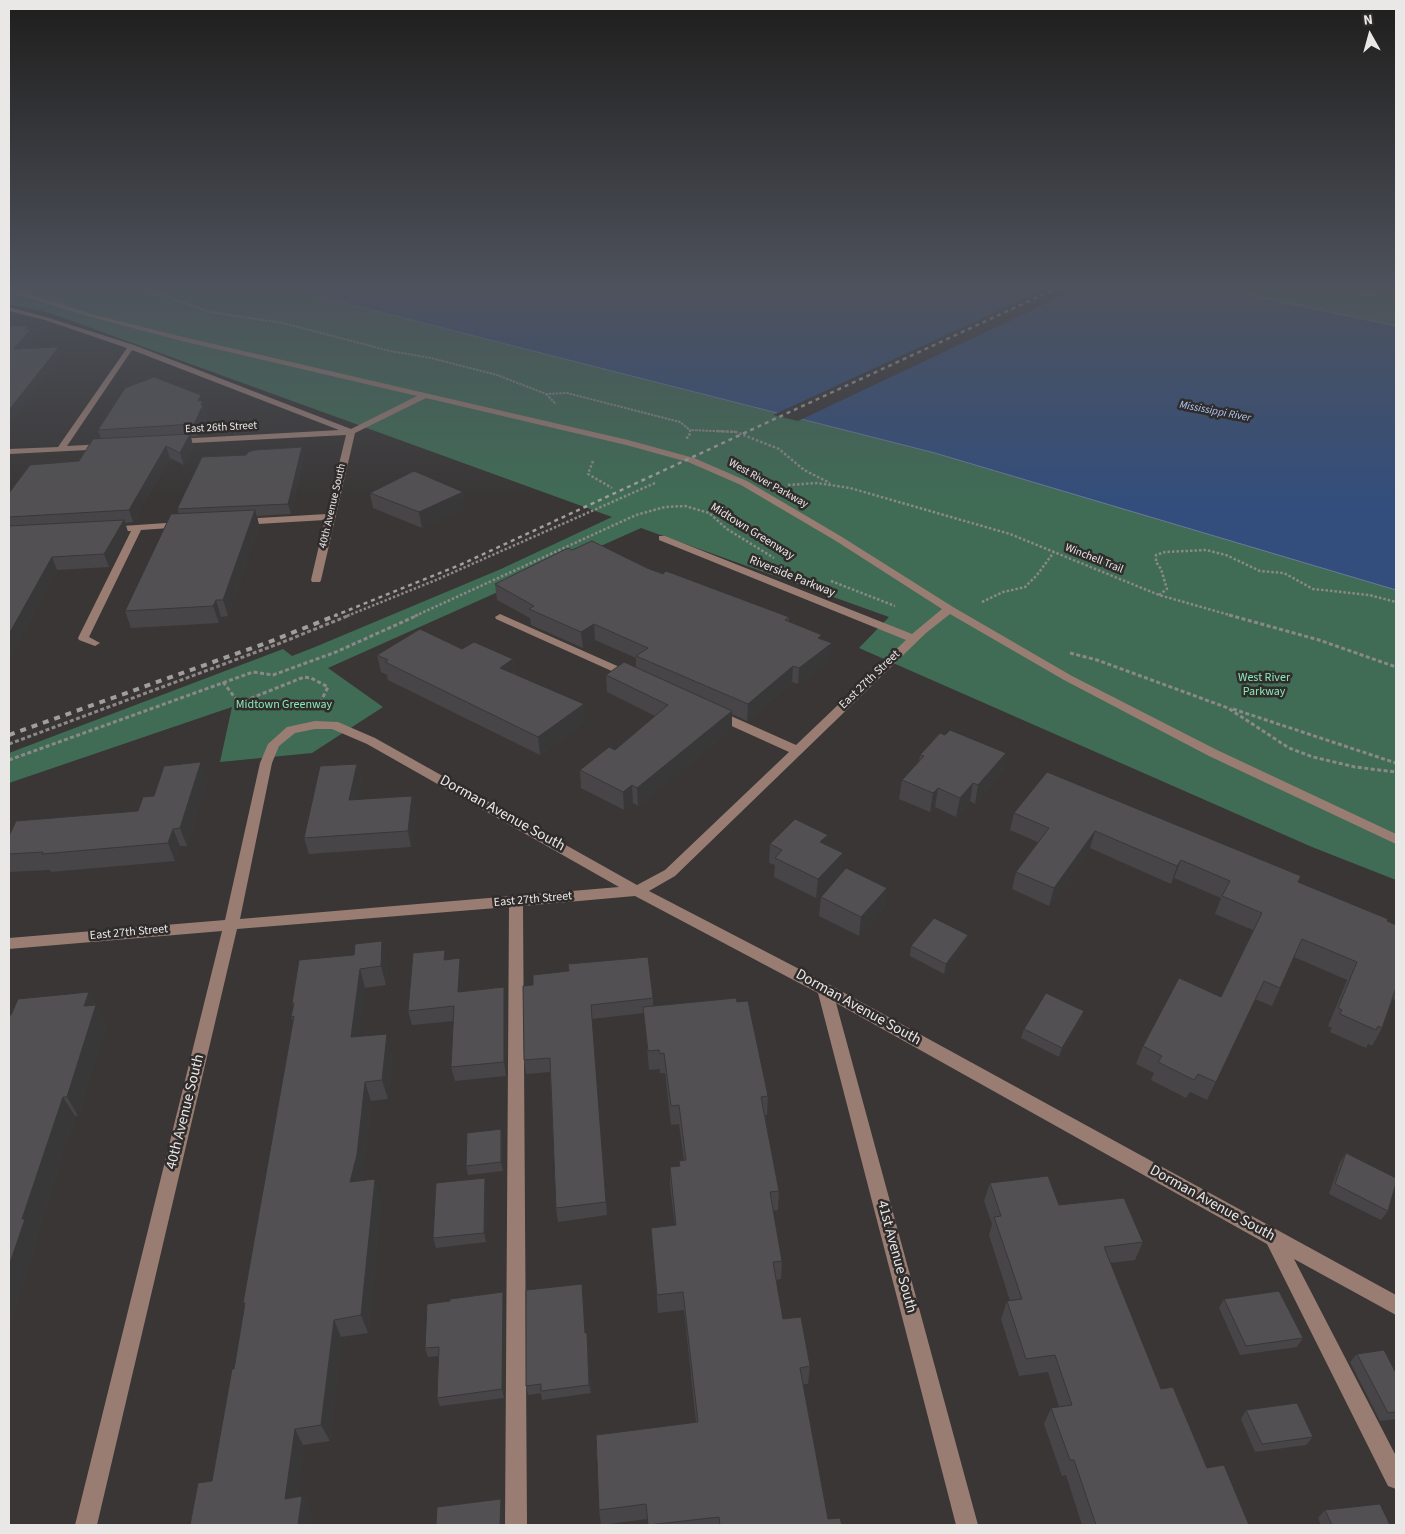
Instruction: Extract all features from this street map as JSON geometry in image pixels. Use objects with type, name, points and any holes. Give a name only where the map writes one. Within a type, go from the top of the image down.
[{"type":"street","points":[[61,449],[122,360]]},
{"type":"street","points":[[164,360],[351,432]]},
{"type":"street","name":"West River Parkway","points":[[272,360],[628,442],[706,466],[744,483],[839,538],[949,610],[1068,678],[1213,753],[1396,839]]},
{"type":"street","name":"East 26th Street","points":[[167,443],[351,432],[426,395]]},
{"type":"street","name":"40th Avenue South","points":[[316,580],[351,432]]},
{"type":"street","points":[[9,452],[109,446]]},
{"type":"street","points":[[234,522],[330,517]]},
{"type":"street","points":[[98,529],[196,524]]},
{"type":"street","points":[[95,643],[83,638],[138,527]]},
{"type":"street","name":"Riverside Parkway","points":[[662,538],[914,638]]},
{"type":"street","name":"East 27th Street","points":[[9,943],[637,891],[670,873],[914,638],[949,610]]},
{"type":"street","points":[[500,617],[636,678]]},
{"type":"street","points":[[708,710],[798,751]]},
{"type":"street","name":"40th Avenue South","points":[[86,1525],[232,924],[266,763],[274,744],[291,730],[315,725]]},
{"type":"street","name":"Dorman Avenue South","points":[[315,725],[334,725],[371,741],[637,891],[825,989],[1396,1305]]},
{"type":"street","points":[[516,901],[516,1525]]},
{"type":"street","name":"41st Avenue South","points":[[825,989],[966,1525]]},
{"type":"street","points":[[1274,1238],[1396,1478]]},
{"type":"path","points":[[437,360],[497,375],[546,394],[567,393],[652,414],[680,422],[690,430],[736,432],[779,449],[804,470],[832,484]]},
{"type":"path","points":[[546,394],[554,403],[561,406]]},
{"type":"path","points":[[680,439],[688,437],[690,430]]},
{"type":"path","points":[[593,461],[588,474],[612,488]]},
{"type":"path","points":[[9,744],[297,637],[436,580],[655,483]]},
{"type":"path","name":"Winchell Trail","points":[[783,486],[832,484],[1010,534],[1159,595],[1319,640],[1396,667]]},
{"type":"path","name":"Midtown Greenway","points":[[9,760],[253,672],[273,675],[336,652],[636,515],[665,506],[685,506],[709,513],[727,529],[775,559]]},
{"type":"path","points":[[1159,595],[1167,589],[1161,569],[1156,562],[1156,555],[1165,552],[1206,550],[1226,555],[1260,571],[1284,573],[1313,589],[1369,595],[1396,602]]},
{"type":"path","points":[[982,602],[1003,592],[1025,587],[1037,575],[1054,552]]},
{"type":"path","points":[[825,579],[900,608]]},
{"type":"path","points":[[1065,652],[1097,660],[1228,708],[1396,763]]},
{"type":"path","points":[[223,682],[240,703],[304,677],[310,678],[328,687],[318,708]]},
{"type":"path","points":[[1228,708],[1290,748],[1313,757],[1355,767],[1396,772]]},
{"type":"green space","name":"West River Parkway","points":[[178,360],[567,360],[935,453],[1396,590],[1396,880],[1312,847],[859,648],[889,617],[641,528],[328,668],[383,707],[312,753],[220,762],[232,707],[9,783],[9,753],[283,649],[292,656],[315,647],[501,569],[612,517]]},
{"type":"water","name":"Mississippi River","points":[[567,360],[1396,360],[1396,590],[935,453]]},
{"type":"pier","points":[[893,360],[928,360],[798,421],[773,415]]},
{"type":"building","points":[[9,360],[49,360],[9,410]]},
{"type":"building","points":[[154,377],[201,395],[198,401],[203,401],[201,405],[203,405],[194,424],[98,430],[125,388]]},
{"type":"building","points":[[190,434],[180,453],[166,446],[129,510],[9,517],[9,493],[30,465],[79,461],[93,439]]},
{"type":"building","points":[[302,447],[288,504],[177,509],[202,457],[246,455],[248,452],[255,450]]},
{"type":"building","points":[[414,471],[463,492],[419,512],[370,493]]},
{"type":"building","points":[[255,510],[223,600],[216,600],[213,606],[125,611],[171,514]]},
{"type":"building","points":[[124,520],[104,554],[52,557],[9,634],[9,526]]},
{"type":"building","points":[[592,541],[647,568],[663,574],[666,571],[789,617],[785,620],[822,635],[818,638],[832,643],[799,668],[793,666],[748,704],[636,656],[648,648],[594,624],[581,632],[529,609],[534,606],[495,584],[568,548],[572,550]]},
{"type":"building","points":[[420,629],[462,649],[474,642],[513,659],[500,668],[584,704],[538,737],[385,662],[388,660],[377,655]]},
{"type":"building","points":[[624,662],[732,711],[637,788],[632,785],[623,792],[580,770],[609,747],[615,750],[668,705],[606,675]]},
{"type":"building","points":[[950,730],[1006,753],[978,785],[973,783],[960,798],[938,788],[933,793],[902,780],[924,756],[920,755],[940,733],[945,735]]},
{"type":"building","points":[[201,762],[180,828],[173,829],[168,843],[42,854],[43,852],[9,854],[9,836],[16,821],[138,811],[143,797],[154,796],[164,766]]},
{"type":"building","points":[[357,764],[349,800],[412,796],[408,831],[304,838],[320,766]]},
{"type":"building","points":[[1047,772],[1301,876],[1298,882],[1388,919],[1387,921],[1396,925],[1396,988],[1382,1028],[1378,1026],[1376,1030],[1340,1014],[1342,1010],[1338,1008],[1357,962],[1302,939],[1280,988],[1264,981],[1216,1082],[1198,1074],[1194,1080],[1158,1062],[1162,1056],[1143,1046],[1179,978],[1221,997],[1262,913],[1222,896],[1230,881],[1181,860],[1177,866],[1095,831],[1054,888],[1016,872],[1049,828],[1014,813]]},
{"type":"building","points":[[795,819],[828,835],[820,842],[843,853],[818,879],[775,858],[782,850],[770,844]]},
{"type":"building","points":[[846,868],[887,888],[861,917],[821,897]]},
{"type":"building","points":[[934,918],[968,935],[946,964],[911,946]]},
{"type":"building","points":[[382,941],[381,966],[360,969],[351,1037],[387,1034],[382,1080],[365,1082],[357,1155],[350,1182],[375,1179],[361,1315],[334,1320],[321,1425],[295,1429],[285,1499],[302,1496],[298,1525],[190,1525],[198,1483],[212,1481],[232,1369],[234,1369],[245,1303],[243,1303],[294,1016],[291,1017],[299,960],[354,955],[355,944]]},
{"type":"building","points":[[445,950],[444,960],[460,958],[458,992],[504,987],[504,1062],[451,1067],[454,1006],[408,1011],[413,953]]},
{"type":"building","points":[[648,957],[653,998],[591,1005],[606,1202],[556,1208],[550,1058],[524,1060],[523,986],[533,985],[533,975],[569,971],[568,964]]},
{"type":"building","points":[[89,992],[84,1006],[96,1005],[67,1097],[63,1097],[22,1219],[25,1219],[9,1266],[9,1015],[11,1015],[18,999]]},
{"type":"building","points":[[1046,993],[1084,1011],[1062,1048],[1024,1029]]},
{"type":"building","points":[[736,998],[737,1002],[748,1001],[768,1096],[761,1097],[779,1191],[770,1192],[782,1261],[773,1262],[783,1319],[801,1317],[810,1366],[800,1368],[828,1519],[840,1518],[842,1525],[720,1525],[719,1517],[648,1525],[646,1504],[599,1510],[596,1435],[698,1422],[683,1292],[657,1295],[651,1228],[676,1225],[670,1167],[680,1166],[679,1161],[686,1160],[679,1105],[671,1106],[664,1053],[660,1054],[659,1050],[648,1051],[643,1007]]},
{"type":"building","points":[[501,1129],[501,1162],[466,1166],[467,1133]]},
{"type":"building","points":[[1346,1153],[1396,1178],[1388,1211],[1335,1184]]},
{"type":"building","points":[[1048,1176],[1059,1205],[1124,1198],[1143,1242],[1104,1247],[1161,1389],[1173,1387],[1207,1468],[1224,1465],[1249,1525],[1096,1525],[1074,1460],[1070,1460],[1051,1408],[1072,1405],[1055,1355],[1026,1359],[1007,1301],[1022,1299],[994,1217],[1001,1216],[990,1183]]},
{"type":"building","points":[[485,1178],[484,1233],[433,1238],[436,1183]]},
{"type":"building","points":[[582,1284],[585,1333],[587,1333],[589,1385],[541,1391],[541,1384],[526,1386],[526,1290]]},
{"type":"building","points":[[1279,1291],[1303,1338],[1246,1346],[1224,1299]]},
{"type":"building","points":[[503,1292],[502,1389],[437,1398],[439,1347],[425,1348],[427,1304]]},
{"type":"building","points":[[1384,1350],[1396,1373],[1396,1412],[1388,1413],[1357,1354]]},
{"type":"building","points":[[1297,1403],[1313,1437],[1262,1444],[1246,1410]]},
{"type":"building","points":[[501,1499],[500,1525],[436,1525],[437,1507]]},
{"type":"building","points":[[1380,1504],[1390,1525],[1332,1525],[1325,1510]]},
{"type":"railway","points":[[334,616],[462,564],[903,360]]},
{"type":"railway","points":[[9,735],[269,642],[337,615]]}]
